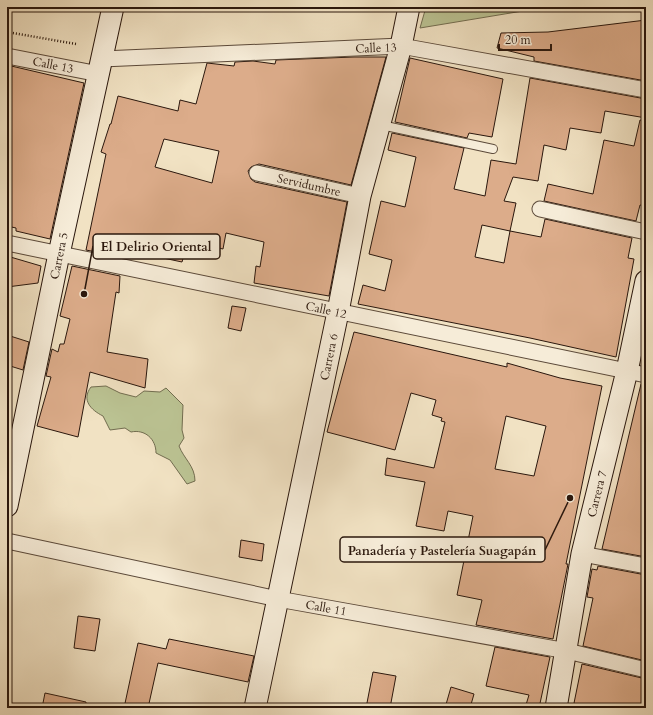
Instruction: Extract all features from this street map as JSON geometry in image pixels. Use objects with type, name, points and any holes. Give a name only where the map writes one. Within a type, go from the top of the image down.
[{"type":"street","name":"Carrera 5","points":[[7,506],[59,254],[113,7]]},
{"type":"street","name":"Carrera 6","points":[[256,708],[338,312],[360,196],[401,46],[410,7]]},
{"type":"street","name":"Calle 13","points":[[7,56],[100,66],[401,46],[646,90]]},
{"type":"street","name":"Servidumbre","points":[[257,173],[360,196]]},
{"type":"street","points":[[540,209],[646,232]]},
{"type":"street","name":"Calle 12","points":[[7,243],[636,373]]},
{"type":"street","name":"Carrera 7","points":[[556,708],[582,554],[636,373],[646,281]]},
{"type":"street","name":"Calle 11","points":[[7,541],[278,599],[566,651],[646,670]]},
{"type":"street","points":[[582,554],[646,566]]},
{"type":"lane","points":[[380,125],[493,149]]},
{"type":"path","points":[[7,32],[76,44]]},
{"type":"green space","points":[[426,7],[547,7],[420,28]]},
{"type":"green space","points":[[106,386],[120,393],[136,397],[144,391],[160,392],[166,388],[183,405],[182,430],[184,438],[179,446],[193,471],[195,481],[187,484],[170,460],[156,453],[154,443],[149,436],[141,432],[131,432],[125,428],[110,430],[103,416],[91,408],[87,400],[88,392],[91,387]]},
{"type":"building","points":[[646,20],[646,81],[534,61],[534,57],[497,48],[501,33],[548,32]]},
{"type":"building","points":[[386,57],[351,185],[259,164],[251,167],[248,171],[251,179],[255,182],[347,202],[329,296],[254,283],[256,266],[260,267],[264,242],[226,233],[223,249],[188,241],[182,262],[121,249],[121,257],[86,250],[106,154],[101,152],[111,124],[118,96],[178,111],[180,100],[196,104],[207,63],[234,66],[235,62],[253,61],[275,64],[276,60]],"holes":[[[164,139],[219,151],[212,183],[155,167]]]},
{"type":"building","points":[[410,58],[503,79],[492,137],[469,133],[467,138],[395,122]]},
{"type":"building","points":[[7,65],[84,83],[50,239],[16,231],[16,228],[7,226]]},
{"type":"building","points":[[530,78],[646,99],[646,118],[605,111],[601,133],[570,128],[566,150],[544,145],[538,181],[513,177],[504,201],[516,203],[510,231],[541,237],[545,219],[632,238],[628,258],[634,259],[616,357],[530,338],[358,304],[363,285],[385,291],[392,260],[369,254],[381,201],[405,207],[416,157],[388,150],[392,133],[464,148],[454,189],[485,196],[491,160],[516,164]],"holes":[[[482,225],[510,231],[504,263],[475,257]]]},
{"type":"building","points":[[640,120],[646,121],[646,206],[640,205],[636,221],[544,201],[548,184],[593,194],[604,140],[634,146]]},
{"type":"building","points":[[7,256],[41,266],[38,283],[7,287]]},
{"type":"building","points":[[72,266],[120,276],[119,293],[116,292],[107,352],[148,359],[145,388],[90,372],[78,437],[37,426],[51,377],[46,376],[52,349],[58,352],[60,344],[64,344],[70,319],[60,316]]},
{"type":"building","points":[[232,306],[246,308],[241,331],[228,328]]},
{"type":"building","points":[[354,332],[507,367],[507,363],[560,378],[602,386],[566,564],[568,564],[553,639],[476,625],[482,600],[457,595],[473,516],[448,511],[444,531],[416,526],[425,482],[385,475],[387,458],[434,468],[445,422],[441,421],[442,418],[432,415],[436,400],[411,393],[395,450],[327,432]],"holes":[[[506,416],[546,426],[534,476],[495,469]]]},
{"type":"building","points":[[7,335],[29,342],[23,370],[7,365]]},
{"type":"building","points":[[641,384],[646,384],[646,557],[602,549]]},
{"type":"building","points":[[241,540],[264,544],[262,561],[239,557]]},
{"type":"building","points":[[598,566],[646,575],[646,661],[583,646],[593,598],[587,597],[592,569],[597,570]]},
{"type":"building","points":[[78,616],[100,619],[95,651],[74,648]]},
{"type":"building","points":[[169,639],[254,656],[248,682],[158,663],[148,708],[124,708],[138,643],[166,649]]},
{"type":"building","points":[[495,647],[550,657],[539,708],[525,708],[529,695],[486,686]]},
{"type":"building","points":[[582,664],[646,679],[646,708],[573,708]]},
{"type":"building","points":[[373,672],[396,676],[390,708],[366,708]]},
{"type":"building","points":[[451,687],[474,694],[470,708],[445,708]]},
{"type":"building","points":[[45,693],[86,702],[86,708],[42,708]]},
{"type":"place","name":"El Delirio Oriental","points":[[84,294]]},
{"type":"place","name":"Panadería y Pastelería Suagapán","points":[[570,498]]}]
